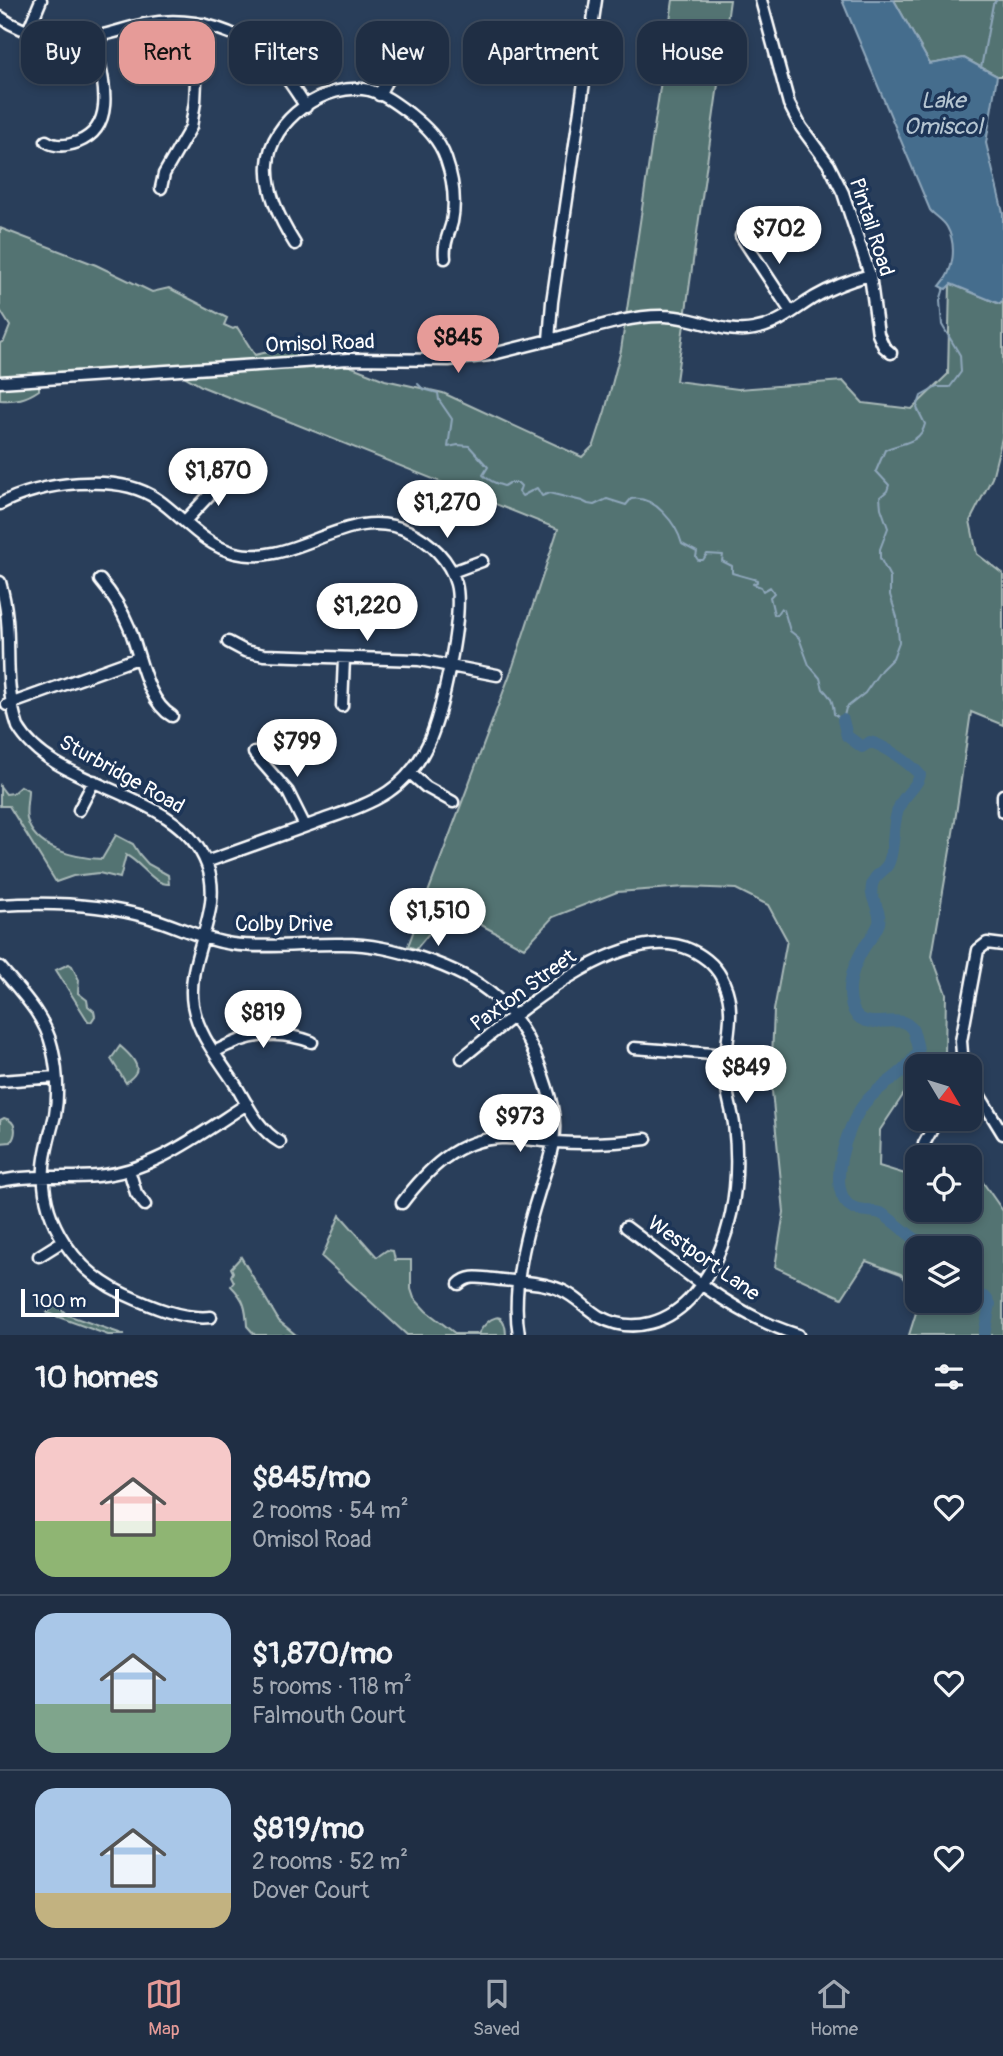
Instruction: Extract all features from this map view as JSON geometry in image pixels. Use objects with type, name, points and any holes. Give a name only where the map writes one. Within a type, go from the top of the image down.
[{"type":"street","points":[[32,21],[41,0]]},
{"type":"street","points":[[549,340],[552,302],[596,0]]},
{"type":"street","name":"Pintail Road","points":[[761,0],[789,104],[801,127],[837,179],[870,275],[878,334],[884,347],[891,353]]},
{"type":"street","points":[[0,17],[21,28]]},
{"type":"street","points":[[215,28],[235,35],[267,57],[288,80],[306,107]]},
{"type":"street","points":[[46,141],[58,145],[75,143],[89,136],[100,123],[105,103],[102,84]]},
{"type":"street","points":[[161,188],[164,174],[191,127],[196,84]]},
{"type":"street","points":[[379,94],[385,84]]},
{"type":"street","points":[[295,244],[270,187],[267,165],[276,136],[290,119],[306,107],[335,91],[359,89],[379,94],[423,124],[442,148],[451,176],[454,201],[445,244],[445,258]]},
{"type":"street","points":[[741,236],[791,313]]},
{"type":"street","name":"Omisol Road","points":[[0,382],[338,360],[449,360],[489,355],[655,316],[683,318],[731,330],[752,330],[772,324],[834,287],[870,275]]},
{"type":"street","points":[[185,521],[229,474]]},
{"type":"street","points":[[0,503],[36,489],[116,484],[148,493],[217,546],[248,555],[287,551],[365,524],[387,524],[408,531],[432,546],[452,572],[459,603],[449,666],[434,731],[421,758],[410,773],[379,798],[206,862]]},
{"type":"street","points":[[452,572],[482,561]]},
{"type":"street","points":[[100,580],[122,612],[157,702],[172,716]]},
{"type":"street","name":"Sturbridge Road","points":[[0,582],[6,614],[1,666],[7,705],[19,729],[37,749],[65,766],[176,823],[191,838],[206,862],[212,897],[192,972],[192,996],[201,1029],[214,1052],[262,1129],[280,1142]]},
{"type":"street","points":[[228,642],[245,651],[264,655],[419,660],[497,675]]},
{"type":"street","points":[[7,705],[138,658]]},
{"type":"street","points":[[342,706],[344,658]]},
{"type":"street","points":[[254,753],[288,792],[305,826]]},
{"type":"street","points":[[410,773],[426,787],[453,802]]},
{"type":"street","points":[[79,810],[94,781]]},
{"type":"street","points":[[1003,795],[1003,812]]},
{"type":"street","name":"Colby Drive","points":[[0,905],[32,904],[117,911],[235,945],[353,944],[396,951],[464,974],[491,992],[528,1037],[554,1113],[554,1142],[528,1230],[517,1313],[519,1335]]},
{"type":"street","points":[[962,1054],[961,1041],[978,950],[987,943],[1003,945]]},
{"type":"street","name":"Paxton Street","points":[[459,1284],[473,1277],[559,1289],[598,1316],[632,1326],[651,1323],[671,1315],[686,1303],[702,1284],[726,1236],[734,1191],[736,1149],[734,1123],[725,1080],[731,1009],[724,984],[719,973],[706,959],[676,945],[650,945],[598,961],[567,979],[462,1058]]},
{"type":"street","points":[[1,971],[25,997],[44,1024],[51,1044],[57,1101],[43,1175],[48,1208],[63,1241],[86,1268],[120,1292],[186,1316],[211,1317]]},
{"type":"street","points":[[214,1052],[242,1039],[268,1034],[291,1035],[312,1042]]},
{"type":"street","points":[[634,1048],[726,1055]]},
{"type":"street","points":[[0,1081],[56,1077]]},
{"type":"street","points":[[982,1100],[1003,1134]]},
{"type":"street","points":[[0,1181],[20,1176],[97,1176],[129,1170],[166,1155],[247,1104]]},
{"type":"street","points":[[924,1144],[931,1131]]},
{"type":"street","points":[[402,1203],[433,1166],[470,1144],[503,1138],[603,1143],[646,1139]]},
{"type":"street","points":[[129,1170],[136,1193],[145,1205]]},
{"type":"street","name":"Westport Lane","points":[[626,1227],[702,1284],[758,1320],[798,1335]]},
{"type":"street","points":[[39,1256],[63,1241]]},
{"type":"green space","points":[[673,0],[730,0],[727,21],[670,21]]},
{"type":"green space","points":[[894,0],[1003,0],[1003,76],[997,76],[964,58],[930,64]]},
{"type":"green space","points":[[661,84],[718,84],[676,381],[738,389],[843,381],[863,403],[912,409],[948,374],[950,283],[1000,304],[1003,300],[1003,434],[992,478],[970,521],[977,554],[1003,574],[1003,725],[971,712],[932,956],[946,994],[945,1054],[905,1054],[905,1092],[880,1130],[879,1166],[905,1174],[905,1222],[982,1222],[982,1181],[1003,1211],[1003,1335],[909,1335],[916,1313],[982,1313],[982,1236],[905,1236],[905,1279],[901,1274],[866,1261],[842,1298],[775,1267],[784,1212],[771,1081],[774,1010],[787,940],[768,905],[736,889],[686,887],[617,892],[553,917],[524,948],[450,908],[416,949],[408,946],[513,666],[558,529],[203,387],[165,365],[0,376],[0,343],[4,341],[10,326],[0,310],[0,228],[96,265],[152,292],[169,288],[227,318],[224,325],[233,329],[237,327],[255,355],[297,345],[385,380],[443,393],[582,457],[594,445],[621,350]]},
{"type":"green space","points":[[39,385],[39,390],[25,397],[0,400],[0,387]]},
{"type":"green space","points":[[0,786],[6,794],[13,793],[21,786],[28,790],[27,819],[31,829],[47,845],[68,854],[102,859],[116,835],[133,844],[148,864],[168,875],[169,884],[157,881],[126,855],[120,878],[99,873],[73,876],[56,882],[9,806],[0,806]]},
{"type":"green space","points":[[69,964],[79,980],[78,993],[94,1011],[95,1016],[91,1022],[56,970]]},
{"type":"green space","points":[[120,1046],[133,1059],[137,1068],[126,1083],[111,1059]]},
{"type":"green space","points":[[4,1118],[14,1125],[15,1131],[11,1142],[0,1143],[0,1120]]},
{"type":"green space","points":[[340,1215],[377,1257],[387,1250],[393,1251],[395,1260],[411,1260],[411,1289],[414,1298],[456,1334],[478,1334],[486,1323],[499,1318],[503,1320],[506,1335],[407,1335],[322,1257]]},
{"type":"green space","points":[[241,1257],[279,1321],[296,1335],[255,1335],[247,1326],[244,1304],[231,1286],[234,1282],[231,1268]]},
{"type":"green space","points":[[55,1306],[67,1315],[125,1335],[108,1335],[47,1313]]},
{"type":"water","name":"Lake Omiscol","points":[[842,0],[894,0],[930,64],[964,58],[997,76],[986,143],[1003,213],[1003,300],[1000,304],[951,284],[946,289],[940,286],[951,265],[953,250],[950,234],[930,210]]},
{"type":"waterway","points":[[981,68],[993,4],[997,0]]},
{"type":"waterway","points":[[418,384],[423,389],[438,393],[439,400],[452,419],[448,447],[469,446],[488,467],[483,475],[490,480],[504,486],[518,483],[522,496],[537,488],[542,496],[549,493],[594,505],[607,499],[626,505],[631,499],[648,502],[664,513],[682,544],[697,552],[698,560],[703,560],[707,554],[723,555],[722,561],[732,566],[732,573],[757,580],[753,584],[761,587],[763,591],[770,587],[774,593],[770,597],[774,614],[781,608],[784,610],[790,631],[799,638],[809,665],[820,678],[823,689],[831,700],[834,714],[843,720],[846,708],[865,693],[893,658],[899,642],[897,617],[890,595],[890,577],[880,558],[880,549],[888,528],[880,497],[889,485],[876,471],[885,450],[919,436],[925,424],[917,408],[921,396],[937,387],[950,387],[961,372],[960,355],[942,325],[940,301],[944,288]]},
{"type":"waterway","points":[[843,720],[847,736],[862,747],[870,742],[882,747],[920,775],[897,812],[889,862],[873,882],[872,893],[879,923],[858,959],[850,987],[851,1002],[856,1014],[863,1020],[873,1022],[903,1022],[911,1027],[918,1052],[905,1068],[864,1104],[851,1126],[839,1173],[844,1200],[853,1208],[880,1213],[912,1236]]},
{"type":"waterway","points":[[982,1296],[990,1304],[984,1335]]}]
